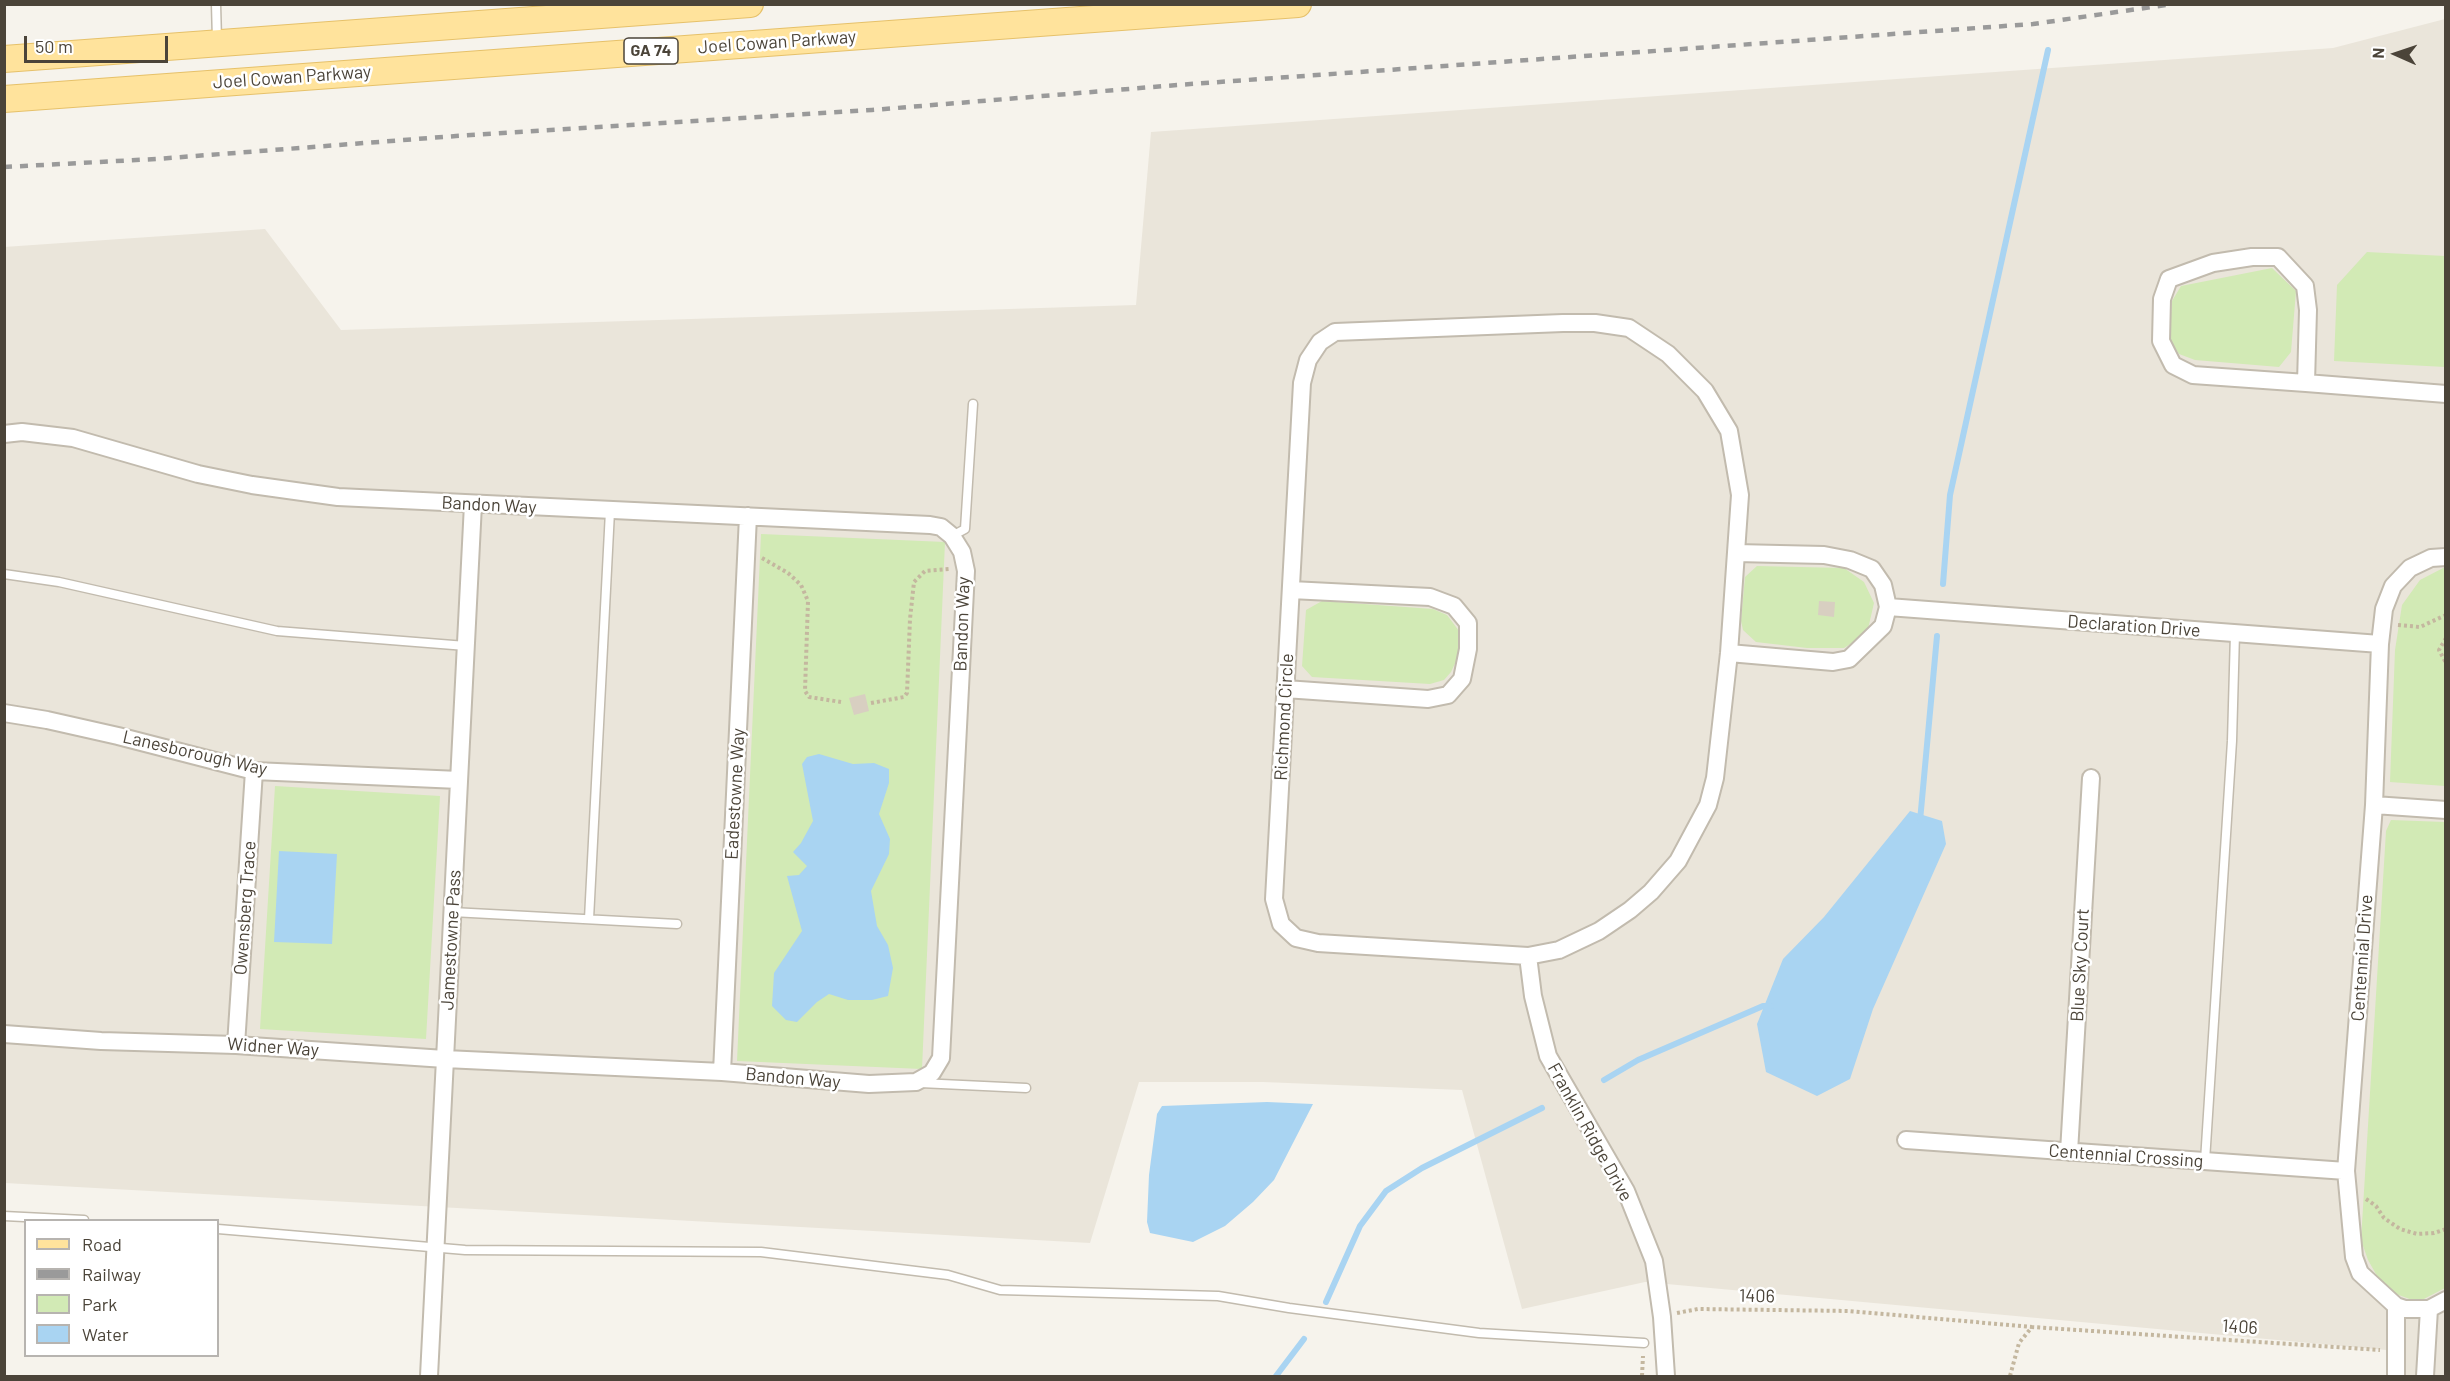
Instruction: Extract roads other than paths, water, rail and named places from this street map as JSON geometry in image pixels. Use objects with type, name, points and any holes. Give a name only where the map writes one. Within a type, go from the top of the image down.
[{"type":"main road","name":"GA 74","points":[[4,59],[217,44],[568,11],[750,4]]},
{"type":"main road","name":"Joel Cowan Parkway","points":[[4,99],[1298,4]]},
{"type":"street","points":[[2306,383],[2308,310],[2305,286],[2278,257],[2252,257],[2213,263],[2169,279],[2162,299],[2161,341],[2173,365],[2193,375],[2445,394]]},
{"type":"street","name":"Richmond Circle","points":[[1563,323],[1595,323],[1629,328],[1668,354],[1705,391],[1729,431],[1740,495],[1736,553],[1729,653],[1715,778],[1708,805],[1678,861],[1651,892],[1630,910],[1599,931],[1559,950],[1528,956],[1318,944],[1296,938],[1281,924],[1274,899],[1302,383],[1308,360],[1320,342],[1335,332],[1563,323]]},
{"type":"street","name":"Bandon Way","points":[[4,434],[22,432],[73,438],[198,474],[338,497],[930,525],[941,527],[952,536],[962,552],[966,571],[941,1058],[932,1073],[916,1082],[868,1084],[722,1072],[445,1059]]},
{"type":"street","name":"Jamestowne Pass","points":[[429,1377],[473,504]]},
{"type":"street","name":"Eadestowne Way","points":[[722,1072],[748,516]]},
{"type":"street","points":[[1729,653],[1833,662],[1849,659],[1883,626],[1888,607],[1883,585],[1872,569],[1850,560],[1824,555],[1736,553]]},
{"type":"street","name":"Centennial Drive","points":[[2396,1306],[2360,1273],[2354,1257],[2346,1171],[2374,805],[2380,644],[2384,609],[2393,586],[2410,568],[2431,558],[2445,556]]},
{"type":"street","points":[[1285,689],[1428,699],[1448,695],[1462,679],[1468,649],[1468,623],[1454,606],[1430,597],[1291,590]]},
{"type":"street","name":"Declaration Drive","points":[[1888,607],[2380,644]]},
{"type":"street","name":"Lanesborough Way","points":[[4,713],[118,736],[255,771],[459,780]]},
{"type":"street","name":"Owensberg Trace","points":[[236,1045],[255,771]]},
{"type":"street","name":"Blue Sky Court","points":[[2069,1152],[2091,778]]},
{"type":"street","points":[[2374,805],[2445,810]]},
{"type":"street","name":"Franklin Ridge Drive","points":[[1528,956],[1533,996],[1548,1056],[1626,1191],[1654,1261],[1666,1377]]},
{"type":"street","name":"Widner Way","points":[[4,1034],[101,1041],[236,1045],[445,1059]]},
{"type":"street","name":"Centennial Crossing","points":[[1906,1140],[2346,1171]]},
{"type":"street","points":[[2396,1377],[2396,1306],[2405,1309],[2429,1309],[2445,1299]]},
{"type":"street","points":[[2425,1377],[2429,1309]]},
{"type":"lane","points":[[216,4],[217,44]]},
{"type":"lane","points":[[952,536],[965,529],[973,404]]},
{"type":"lane","points":[[589,919],[610,511]]},
{"type":"lane","points":[[4,574],[59,582],[277,632],[467,646]]},
{"type":"lane","points":[[2205,1161],[2232,741],[2235,633]]},
{"type":"lane","points":[[452,912],[677,924]]},
{"type":"lane","points":[[916,1082],[1026,1088]]},
{"type":"lane","points":[[4,1216],[52,1219]]},
{"type":"lane","points":[[219,1229],[465,1250],[761,1252],[948,1275],[999,1290],[1218,1296],[1289,1308],[1479,1333],[1644,1343]]},
{"type":"water","points":[[819,754],[853,764],[874,763],[889,769],[889,783],[879,814],[890,839],[889,854],[871,891],[877,926],[888,945],[893,968],[888,996],[872,1000],[848,1000],[829,994],[817,1002],[797,1022],[786,1020],[772,1006],[774,973],[802,931],[787,876],[799,875],[807,866],[793,852],[801,843],[813,821],[802,764],[807,757]]},
{"type":"water","points":[[1910,811],[1942,821],[1946,844],[1873,1009],[1850,1079],[1817,1096],[1766,1072],[1757,1024],[1783,959],[1824,917]]},
{"type":"water","points":[[279,851],[337,854],[332,944],[274,942]]},
{"type":"water","points":[[1267,1102],[1313,1104],[1274,1180],[1225,1226],[1193,1242],[1150,1233],[1147,1222],[1149,1175],[1157,1114],[1162,1106]]},
{"type":"waterway","points":[[1943,584],[1950,495],[2048,50]]},
{"type":"waterway","points":[[1920,821],[1937,636]]},
{"type":"waterway","points":[[1604,1080],[1638,1060],[1763,1006],[1771,1006]]},
{"type":"waterway","points":[[1326,1302],[1360,1226],[1386,1191],[1422,1168],[1542,1108]]},
{"type":"waterway","points":[[1276,1376],[1304,1339]]},
{"type":"railway","points":[[4,167],[156,159],[456,136],[872,110],[1177,85],[2033,24],[2173,4]]}]
